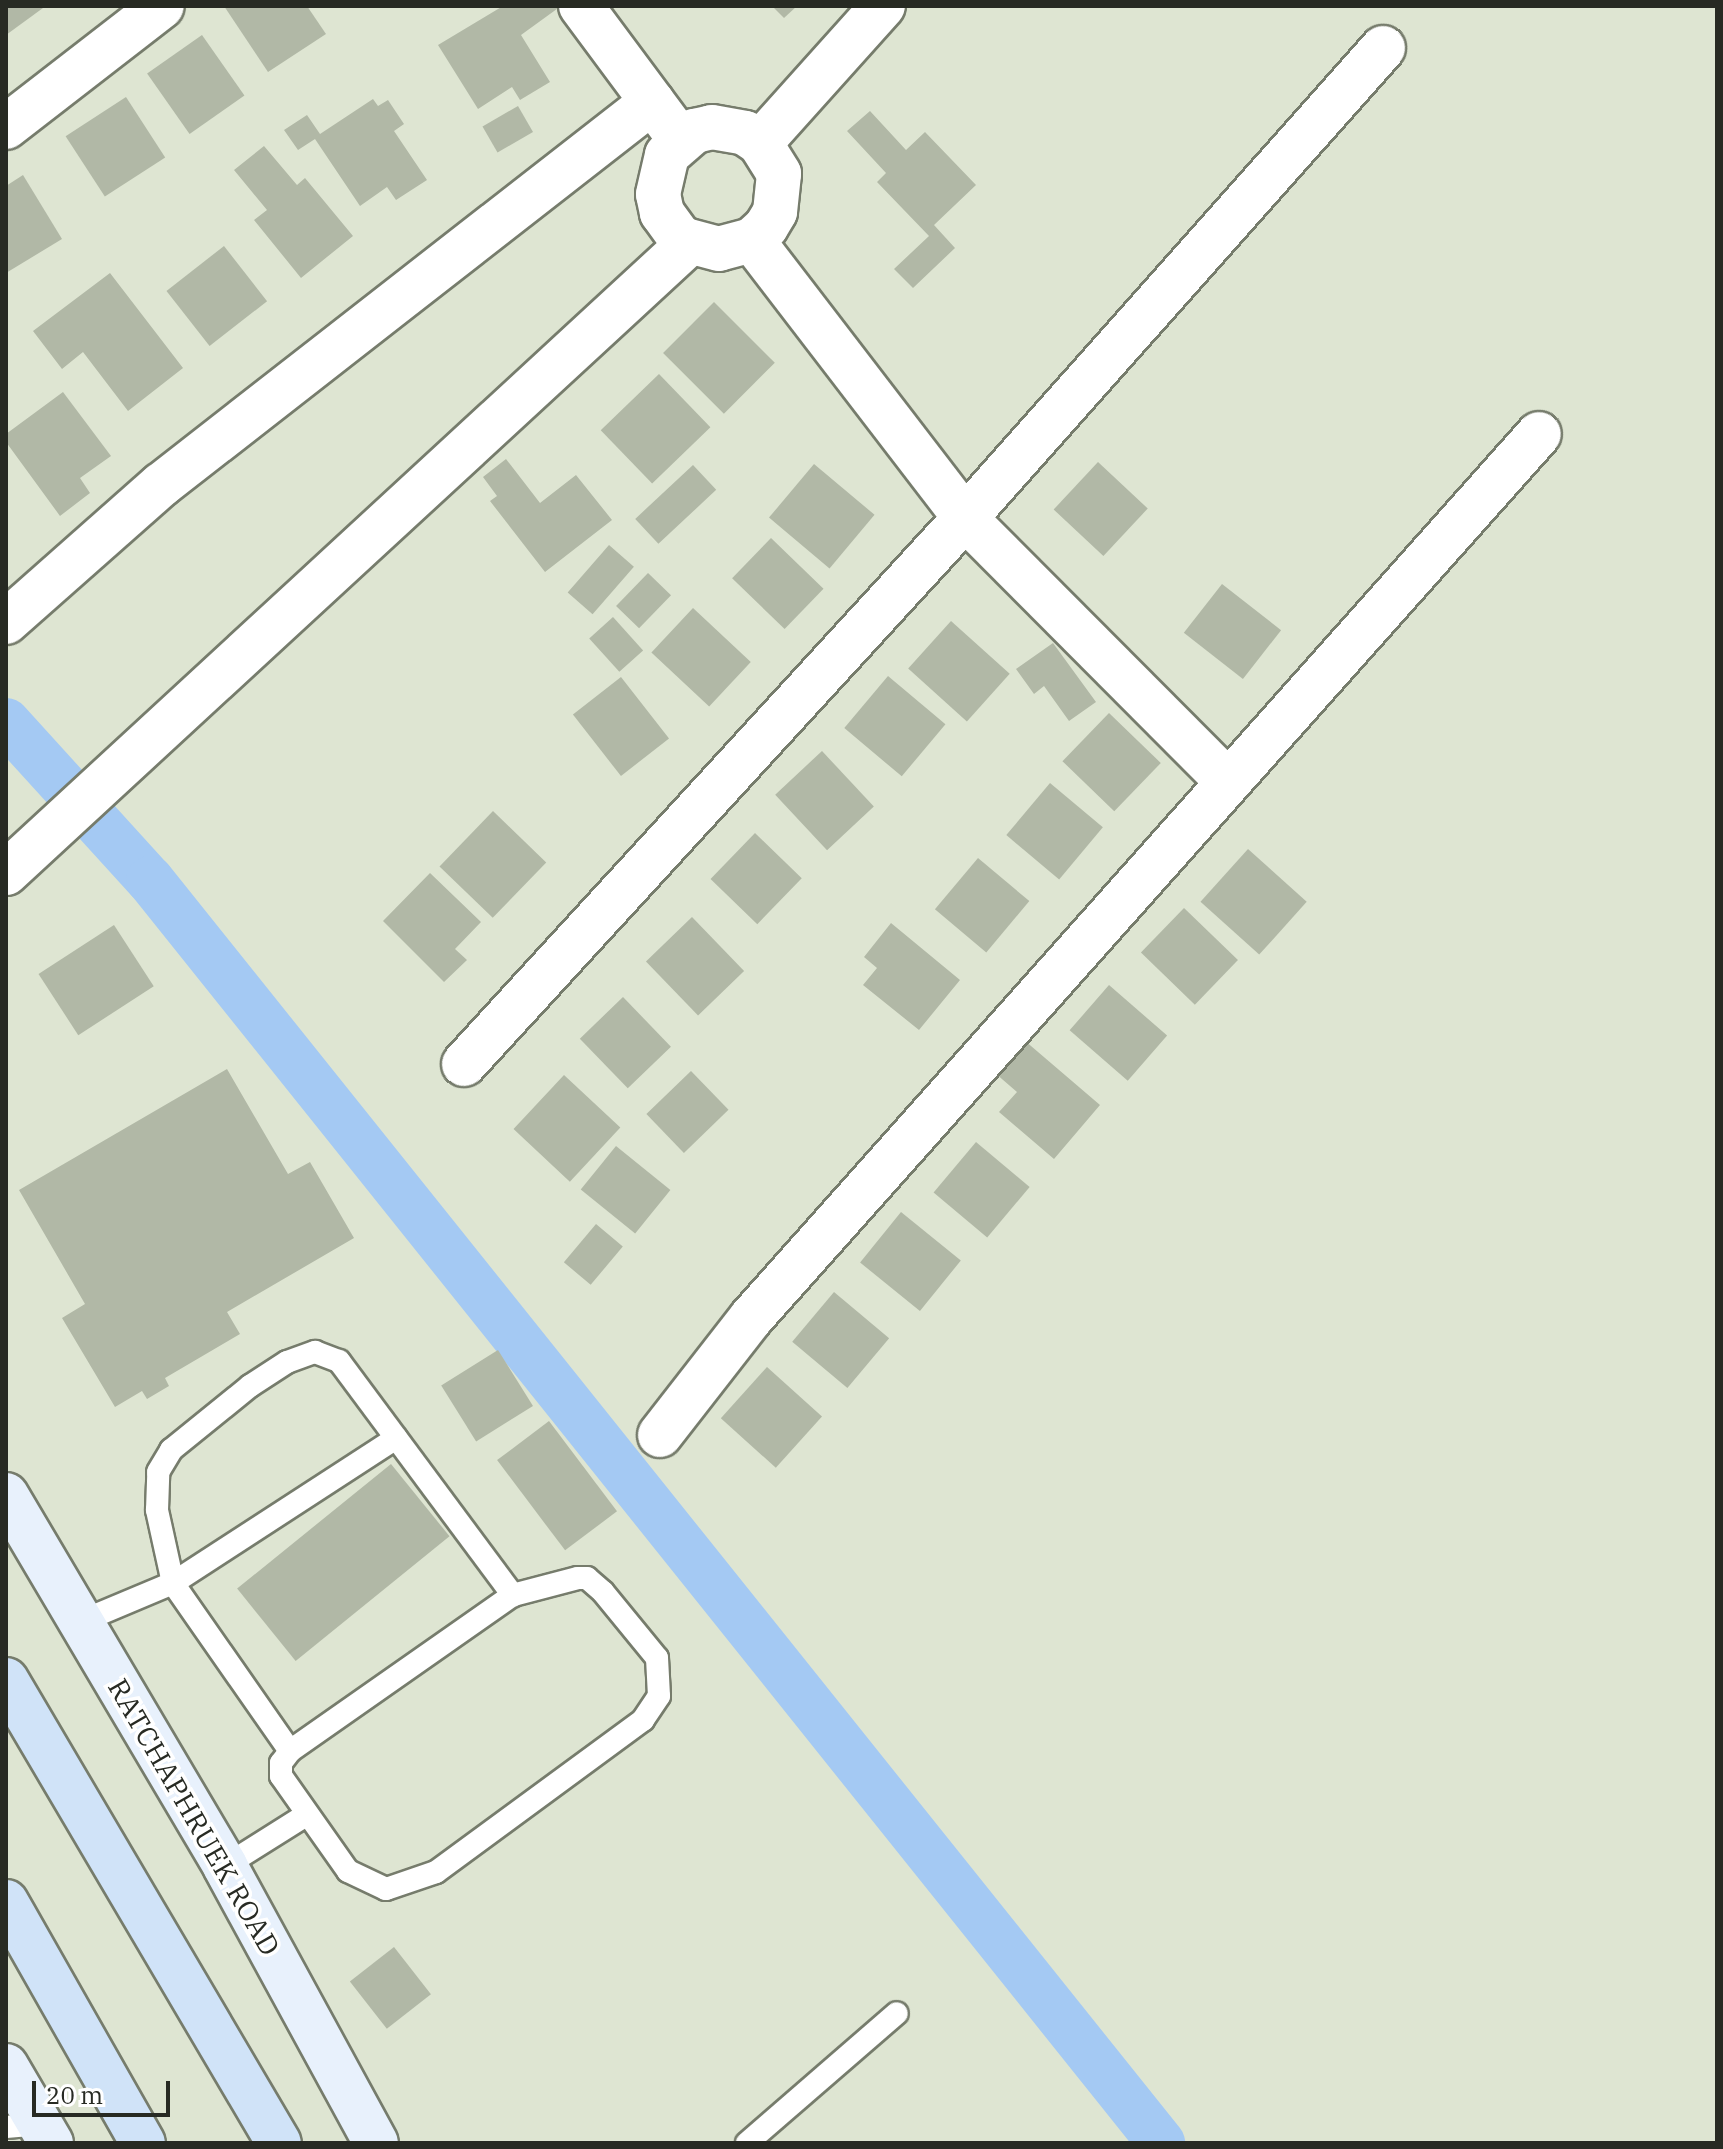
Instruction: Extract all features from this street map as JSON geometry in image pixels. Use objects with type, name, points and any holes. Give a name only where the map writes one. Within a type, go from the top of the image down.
[{"type":"main road","name":"RATCHAPHRUEK ROAD","points":[[6,1495],[225,1866],[376,2143]]},
{"type":"main road","points":[[6,1680],[279,2143]]},
{"type":"main road","points":[[6,1902],[143,2143]]},
{"type":"main road","points":[[6,2066],[33,2132]]},
{"type":"street","points":[[6,127],[162,6]]},
{"type":"street","points":[[581,6],[681,141]]},
{"type":"street","points":[[760,143],[883,6]]},
{"type":"street","points":[[464,1064],[965,518],[1383,48]]},
{"type":"street","points":[[6,622],[161,485],[652,102]]},
{"type":"street","points":[[6,873],[686,246],[686,240],[719,249],[752,240],[775,212],[780,193],[779,174],[760,143],[737,130],[712,127],[681,141],[667,155],[658,194],[662,213],[686,246]]},
{"type":"street","points":[[752,240],[965,518],[1227,781]]},
{"type":"street","points":[[660,1435],[751,1318],[1539,434]]},
{"type":"lane","points":[[290,1751],[173,1583],[157,1510],[158,1472],[171,1450],[287,1362],[315,1352],[339,1361],[513,1595]]},
{"type":"lane","points":[[80,1622],[173,1583],[396,1438]]},
{"type":"lane","points":[[578,1578],[587,1578],[603,1592],[657,1658],[659,1696],[643,1720],[436,1872],[386,1889],[348,1871],[306,1815],[281,1776],[281,1763],[290,1751],[513,1595],[578,1578]]},
{"type":"lane","points":[[225,1866],[306,1815]]},
{"type":"lane","points":[[747,2143],[897,2013]]},
{"type":"building","points":[[6,6],[41,6],[43,8],[6,35]]},
{"type":"building","points":[[224,6],[307,6],[326,34],[268,72]]},
{"type":"building","points":[[503,6],[561,6],[521,35],[550,82],[520,100],[512,87],[478,109],[438,45]]},
{"type":"building","points":[[772,6],[797,6],[784,18]]},
{"type":"building","points":[[202,35],[244,96],[190,134],[147,73]]},
{"type":"building","points":[[126,97],[165,157],[105,197],[66,136]]},
{"type":"building","points":[[373,99],[378,106],[388,100],[404,124],[394,131],[427,180],[396,200],[387,187],[360,206],[315,139],[298,150],[284,130],[307,115],[320,134]]},
{"type":"building","points":[[518,106],[533,132],[497,152],[482,126]]},
{"type":"building","points":[[870,111],[906,150],[925,132],[976,185],[934,225],[955,248],[913,288],[894,269],[929,236],[877,182],[886,173],[847,131]]},
{"type":"building","points":[[264,146],[297,185],[305,178],[353,236],[301,278],[254,220],[267,210],[234,170]]},
{"type":"building","points":[[23,175],[62,239],[6,273],[6,186]]},
{"type":"building","points":[[224,246],[267,301],[210,346],[166,291]]},
{"type":"building","points":[[110,273],[183,368],[128,411],[83,352],[62,369],[33,331]]},
{"type":"building","points":[[714,302],[775,363],[724,414],[663,353]]},
{"type":"building","points":[[659,374],[710,427],[652,483],[601,430]]},
{"type":"building","points":[[63,392],[111,456],[80,478],[90,493],[60,516],[6,442],[6,434]]},
{"type":"building","points":[[506,459],[540,503],[576,475],[612,520],[545,572],[490,501],[497,496],[483,477]]},
{"type":"building","points":[[1098,462],[1148,508],[1103,556],[1054,510]]},
{"type":"building","points":[[814,464],[875,515],[830,568],[769,518]]},
{"type":"building","points":[[693,465],[716,490],[658,544],[635,519]]},
{"type":"building","points":[[771,538],[824,589],[785,629],[732,578]]},
{"type":"building","points":[[609,545],[634,567],[593,614],[568,593]]},
{"type":"building","points":[[648,573],[671,595],[639,628],[616,606]]},
{"type":"building","points":[[1222,584],[1281,630],[1243,679],[1184,633]]},
{"type":"building","points":[[693,608],[751,662],[709,706],[651,653]]},
{"type":"building","points":[[613,617],[643,650],[619,672],[589,638]]},
{"type":"building","points":[[951,621],[1010,674],[967,721],[908,669]]},
{"type":"building","points":[[1053,643],[1096,702],[1069,721],[1044,686],[1034,694],[1016,669]]},
{"type":"building","points":[[888,676],[945,724],[902,776],[844,728]]},
{"type":"building","points":[[621,677],[669,738],[621,776],[573,715]]},
{"type":"building","points":[[1109,713],[1161,763],[1114,811],[1062,761]]},
{"type":"building","points":[[822,751],[874,807],[827,850],[775,795]]},
{"type":"building","points":[[1050,783],[1103,827],[1059,879],[1006,835]]},
{"type":"building","points":[[493,811],[546,862],[493,918],[440,866]]},
{"type":"building","points":[[755,833],[802,878],[757,924],[711,879]]},
{"type":"building","points":[[1248,849],[1307,902],[1259,955],[1200,902]]},
{"type":"building","points":[[978,858],[1029,901],[986,952],[935,909]]},
{"type":"building","points":[[430,873],[481,922],[455,949],[467,960],[444,982],[383,921]]},
{"type":"building","points":[[1184,908],[1238,960],[1195,1005],[1141,953]]},
{"type":"building","points":[[692,917],[744,971],[698,1015],[646,961]]},
{"type":"building","points":[[891,923],[960,980],[919,1030],[863,985],[877,968],[864,957]]},
{"type":"building","points":[[114,925],[154,986],[78,1035],[39,974]]},
{"type":"building","points":[[1109,985],[1167,1036],[1128,1081],[1070,1030]]},
{"type":"building","points":[[623,997],[671,1047],[628,1088],[580,1039]]},
{"type":"building","points":[[1024,1040],[1100,1105],[1054,1159],[999,1112],[1017,1092],[995,1073]]},
{"type":"building","points":[[227,1069],[288,1174],[310,1162],[354,1238],[227,1312],[240,1334],[165,1378],[169,1386],[147,1399],[142,1391],[115,1407],[62,1318],[85,1304],[19,1190]]},
{"type":"building","points":[[691,1071],[729,1110],[684,1153],[646,1114]]},
{"type":"building","points":[[564,1075],[620,1128],[570,1182],[514,1129]]},
{"type":"building","points":[[976,1142],[1030,1187],[987,1238],[934,1193]]},
{"type":"building","points":[[616,1146],[670,1190],[635,1234],[581,1190]]},
{"type":"building","points":[[901,1212],[961,1260],[920,1311],[860,1263]]},
{"type":"building","points":[[596,1224],[623,1246],[591,1285],[564,1262]]},
{"type":"building","points":[[834,1292],[889,1338],[847,1388],[792,1342]]},
{"type":"building","points":[[498,1350],[533,1406],[476,1441],[441,1386]]},
{"type":"building","points":[[767,1367],[822,1417],[776,1468],[721,1418]]},
{"type":"building","points":[[549,1421],[617,1511],[565,1550],[497,1460]]},
{"type":"building","points":[[391,1464],[450,1536],[296,1661],[237,1589]]},
{"type":"building","points":[[394,1947],[431,1994],[387,2029],[350,1981]]},
{"type":"waterway","points":[[6,722],[150,880],[1161,2143]]}]
